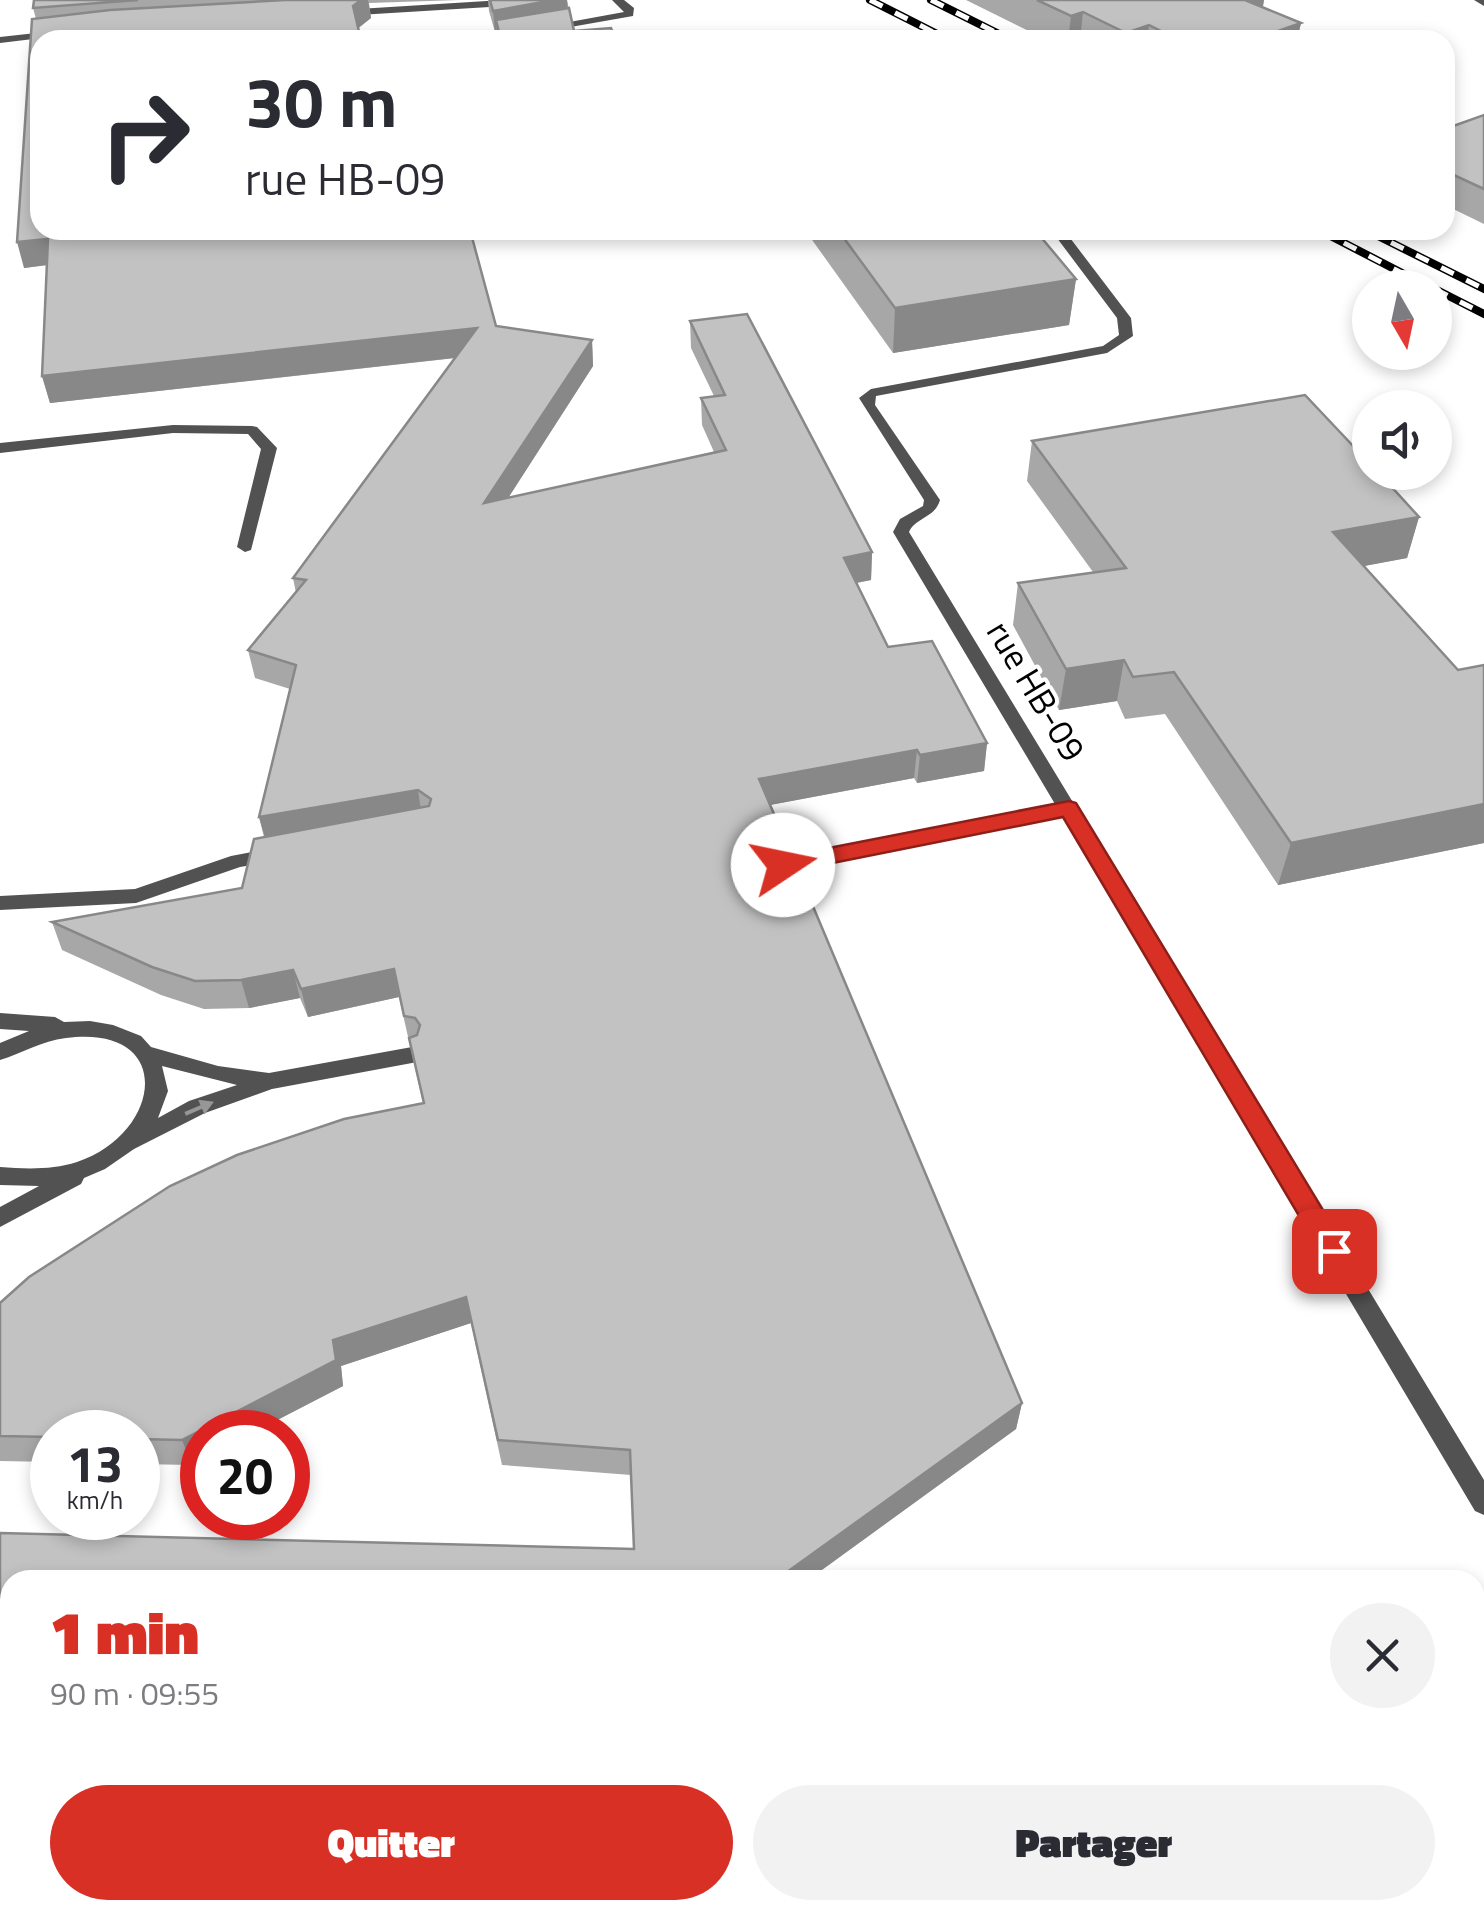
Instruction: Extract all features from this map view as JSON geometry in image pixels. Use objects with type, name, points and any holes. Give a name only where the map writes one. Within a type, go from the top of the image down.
[{"type":"lane","points":[[331,14],[555,0]]},
{"type":"lane","points":[[536,30],[629,14],[630,10],[617,0]]},
{"type":"lane","points":[[0,40],[30,37]]},
{"type":"lane","name":"rue HB-09","points":[[1065,240],[1124,318],[1126,336],[1107,349],[871,393],[866,398],[868,404],[932,500],[930,508],[906,522],[901,532],[1484,1504]]},
{"type":"lane","points":[[0,448],[173,429],[252,430],[269,448],[245,546]]},
{"type":"lane","points":[[783,865],[1069,808]]},
{"type":"lane","points":[[0,903],[136,896],[238,861],[293,852]]},
{"type":"lane","points":[[0,1021],[87,1028],[124,1036],[146,1053],[218,1074],[271,1080]]},
{"type":"lane","points":[[0,1052],[42,1033],[87,1028]]},
{"type":"lane","points":[[130,1141],[152,1110],[158,1081],[146,1053]]},
{"type":"lane","points":[[0,1218],[19,1211],[130,1141],[197,1107],[271,1080],[412,1056]]},
{"type":"lane","points":[[0,1176],[37,1180],[84,1171]]},
{"type":"building","points":[[34,0],[138,0],[33,8]]},
{"type":"building","points":[[285,0],[361,0],[353,6],[359,30],[31,30],[32,19],[110,10]]},
{"type":"building","points":[[490,0],[554,0],[493,11]]},
{"type":"building","points":[[1037,0],[1245,0],[1301,23],[1281,30],[1159,30],[1149,25],[1120,30],[1083,12],[1071,16]]},
{"type":"building","points":[[569,8],[574,30],[498,30],[496,20]]},
{"type":"building","points":[[30,49],[30,240],[38,240],[17,242]]},
{"type":"building","points":[[1484,115],[1484,189],[1455,176],[1455,125]]},
{"type":"building","points":[[48,240],[473,240],[496,326],[592,340],[484,503],[726,450],[701,398],[725,395],[690,321],[747,314],[872,552],[844,558],[888,647],[932,641],[987,743],[920,755],[917,750],[759,779],[780,828],[770,837],[788,847],[1022,1403],[790,1570],[0,1570],[0,1533],[30,1534],[30,1540],[160,1537],[634,1549],[630,1450],[498,1440],[466,1297],[333,1340],[336,1360],[240,1410],[180,1410],[180,1440],[160,1440],[160,1410],[30,1410],[30,1437],[0,1436],[0,1303],[29,1277],[170,1186],[237,1155],[344,1119],[424,1103],[409,1038],[417,1035],[420,1025],[415,1018],[404,1016],[394,969],[301,989],[293,970],[241,980],[195,981],[152,967],[52,922],[242,888],[254,839],[429,806],[431,799],[418,790],[259,817],[296,665],[248,650],[306,580],[293,578],[477,328],[42,376]]},
{"type":"building","points":[[845,240],[1043,240],[1076,279],[895,308]]},
{"type":"building","points":[[1305,395],[1352,445],[1352,490],[1394,490],[1419,517],[1333,532],[1458,670],[1484,665],[1484,804],[1291,843],[1174,672],[1133,677],[1124,660],[1066,669],[1018,583],[1126,568],[1032,441]]},
{"type":"railway","points":[[870,0],[929,30]]},
{"type":"railway","points":[[931,0],[991,30]]},
{"type":"railway","points":[[1338,240],[1396,270]]},
{"type":"railway","points":[[1386,240],[1484,289]]},
{"type":"railway","points":[[1452,298],[1484,314]]},
{"type":"route","points":[[783,865],[1069,808],[1334,1251]]}]
